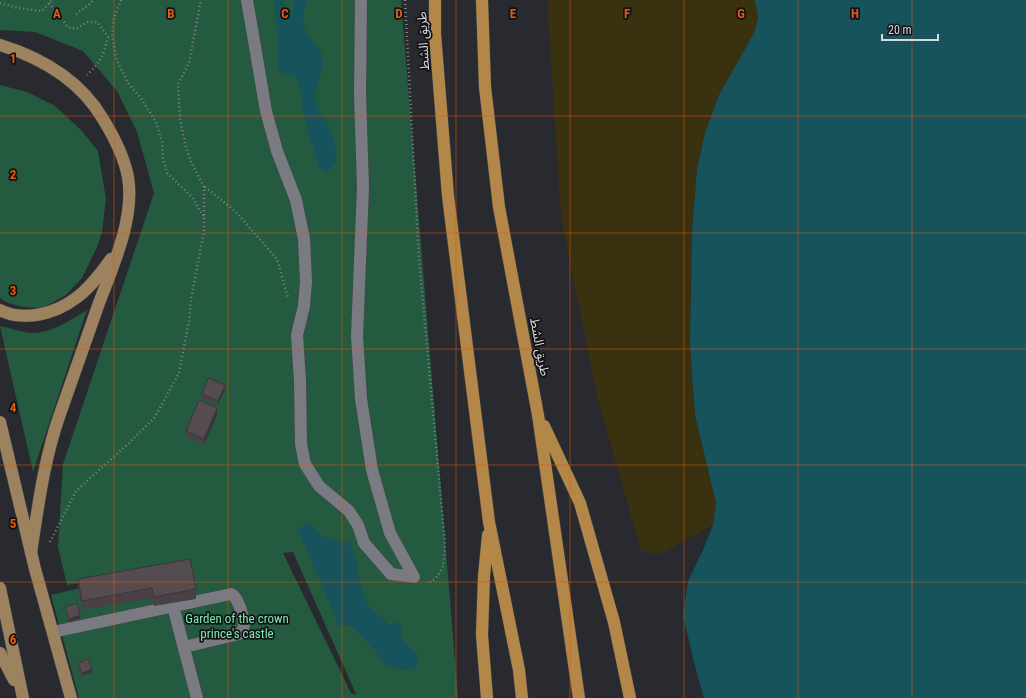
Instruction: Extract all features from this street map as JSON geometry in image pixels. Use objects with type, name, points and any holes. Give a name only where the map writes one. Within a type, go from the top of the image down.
[{"type":"highway","name":"طريق الشط","points":[[435,0],[435,34],[448,196],[489,522],[519,670],[522,698]]},
{"type":"highway","name":"طريق الشط","points":[[482,0],[485,87],[499,207],[538,415],[579,698]]},
{"type":"highway","points":[[538,415],[580,503],[614,622],[630,698]]},
{"type":"highway","points":[[487,698],[482,635],[484,576],[489,522]]},
{"type":"main road","points":[[0,46],[29,56],[48,65],[77,85],[90,99],[114,137],[124,160],[128,178],[129,196],[127,216],[120,246],[59,416],[42,481],[31,553]]},
{"type":"main road","points":[[0,310],[8,314],[28,316],[47,314],[64,306],[76,298],[98,276],[120,246]]},
{"type":"main road","points":[[0,422],[31,553],[72,698]]},
{"type":"main road","points":[[0,588],[22,696]]},
{"type":"main road","points":[[0,653],[22,696]]},
{"type":"street","points":[[247,0],[266,111],[277,151],[296,200],[304,239],[306,280],[304,306],[297,335],[301,444],[305,464],[319,486],[349,511],[358,525],[364,543],[392,574],[414,577]]},
{"type":"street","points":[[361,0],[360,94],[363,187],[357,336],[362,399],[372,470],[390,533],[414,577]]},
{"type":"street","points":[[53,632],[231,594],[234,595],[237,599],[244,625],[243,630],[239,634],[184,646]]},
{"type":"street","points":[[173,606],[196,698]]},
{"type":"path","points":[[0,3],[18,8],[42,11],[52,0]]},
{"type":"path","points":[[76,14],[93,0]]},
{"type":"path","points":[[121,0],[114,18],[112,34],[116,58],[128,83],[140,97],[156,122],[162,142],[167,173],[192,197],[204,218]]},
{"type":"path","points":[[201,0],[189,62],[178,84],[180,120],[186,147],[191,162],[204,187],[236,212],[277,259],[290,302]]},
{"type":"path","points":[[405,0],[419,259],[446,544],[443,567],[436,579],[424,584],[414,577]]},
{"type":"path","points":[[49,3],[68,27],[76,29],[88,22],[97,22],[108,37],[104,55],[77,85]]},
{"type":"path","points":[[49,543],[76,491],[129,443],[155,417],[179,373],[204,231],[204,187]]},
{"type":"green space","name":"Garden of the crown prince's castle","points":[[0,0],[401,0],[458,698],[79,698],[51,595],[136,575],[67,585],[58,547],[63,464],[154,193],[137,132],[117,91],[83,51],[35,32],[0,30]],"holes":[[[293,552],[356,694],[351,693],[283,553]]]},
{"type":"green space","points":[[0,85],[27,92],[55,106],[81,130],[98,151],[106,199],[102,232],[97,247],[82,278],[66,295],[43,308],[22,307],[6,302],[0,298]]},
{"type":"green space","points":[[87,310],[33,472],[0,326],[31,333],[46,331],[61,325]]},
{"type":"sand","points":[[547,0],[755,0],[756,2],[758,18],[754,33],[719,95],[705,133],[697,169],[692,231],[690,345],[695,415],[716,503],[713,525],[662,553],[641,551],[598,400],[561,218]]},
{"type":"water","points":[[274,0],[282,0],[289,14],[293,11],[294,3],[292,0],[307,0],[303,14],[305,29],[307,34],[320,50],[323,61],[322,72],[316,89],[316,100],[319,109],[332,133],[335,144],[336,163],[327,173],[318,166],[308,133],[300,87],[296,77],[278,71],[277,30]]},
{"type":"water","points":[[755,0],[1026,0],[1026,698],[704,698],[683,616],[688,581],[713,525],[716,503],[695,415],[690,345],[692,231],[697,169],[705,133],[719,95],[754,33],[758,18]]},
{"type":"water","points":[[311,522],[314,528],[321,535],[326,538],[347,542],[354,551],[359,581],[364,597],[372,611],[384,619],[388,625],[400,622],[406,644],[417,654],[418,657],[416,667],[406,670],[386,666],[377,653],[352,626],[339,626],[298,529]]},
{"type":"building","points":[[208,378],[225,385],[218,401],[202,394]]},
{"type":"building","points":[[199,400],[217,408],[204,439],[186,431]]},
{"type":"building","points":[[190,559],[196,589],[154,597],[152,588],[82,601],[78,579]]},
{"type":"building","points":[[77,603],[80,615],[69,619],[65,607]]},
{"type":"building","points":[[88,659],[92,669],[82,673],[78,663]]}]
